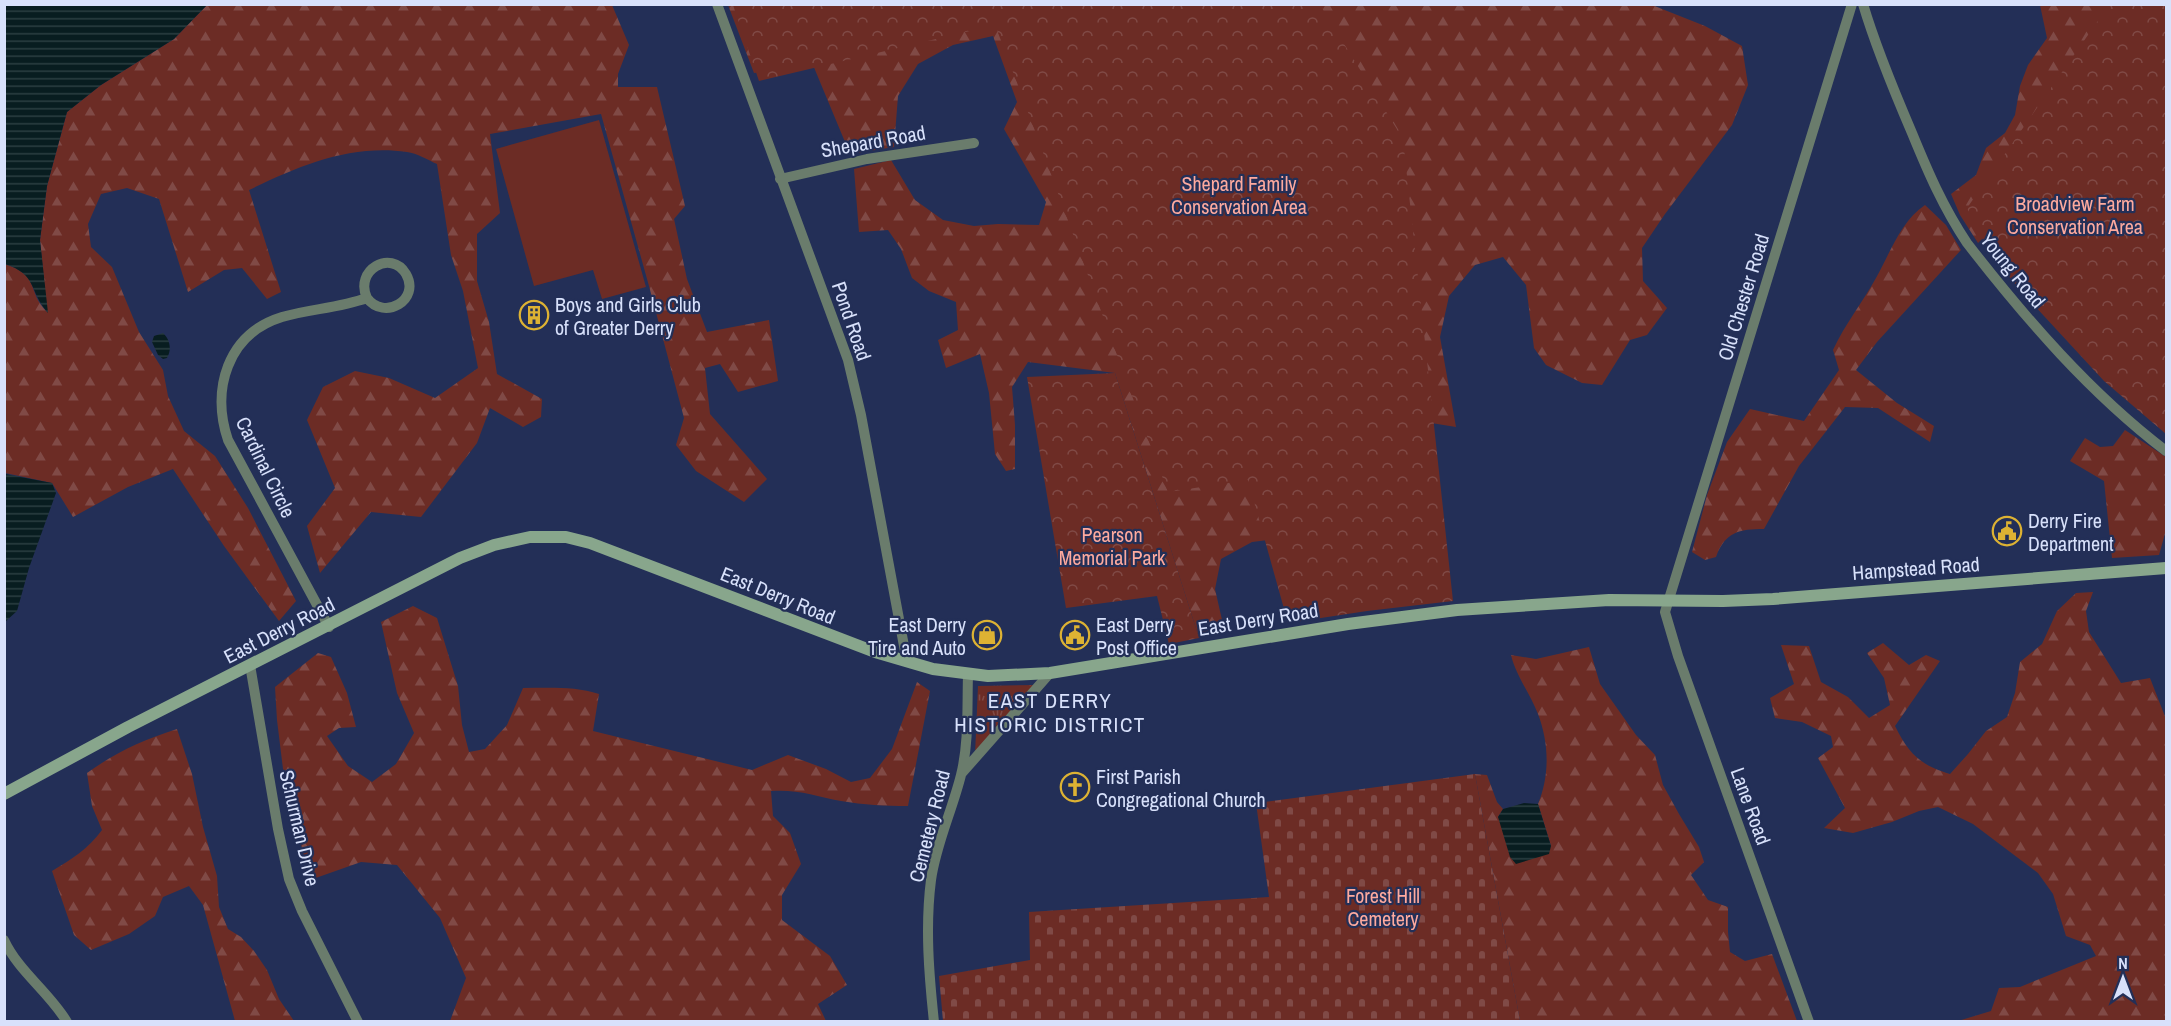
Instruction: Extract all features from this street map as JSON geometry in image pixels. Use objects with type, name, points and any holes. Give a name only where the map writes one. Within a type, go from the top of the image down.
[{"type":"street","name":"Pond Road","points":[[717,4],[832,315],[852,376],[907,662]]},
{"type":"street","name":"Old Chester Road","points":[[1668,600],[1852,4]]},
{"type":"street","name":"Young Road","points":[[1863,4],[1889,80],[1927,173],[1967,243],[2067,363],[2143,433],[2166,451]]},
{"type":"street","name":"Shepard Road","points":[[780,179],[867,159],[974,143]]},
{"type":"street","points":[[393,264],[401,268],[409,283],[409,292],[405,300],[390,309],[381,308],[367,298],[364,282],[373,267],[393,264]]},
{"type":"street","name":"Cardinal Circle","points":[[329,627],[228,440],[220,410],[221,395],[227,368],[234,355],[248,337],[262,326],[283,317],[338,307],[367,298]]},
{"type":"street","name":"East Derry Road","points":[[4,794],[128,727],[329,627],[439,568],[482,549],[518,539],[554,536],[602,546],[844,642],[907,662],[968,675],[1009,676],[1050,673],[1407,615],[1578,601],[1668,600]]},
{"type":"street","name":"Hampstead Road","points":[[1668,600],[1722,601],[1785,598],[2166,568]]},
{"type":"street","name":"Lane Road","points":[[1668,600],[1665,612],[1678,656],[1809,1022]]},
{"type":"street","name":"Schurman Drive","points":[[250,665],[278,829],[290,879],[302,911],[358,1022]]},
{"type":"street","points":[[962,773],[1050,673]]},
{"type":"street","name":"Cemetery Road","points":[[934,1022],[928,951],[930,889],[936,854],[962,773],[967,726],[968,675]]},
{"type":"street","points":[[4,940],[21,968],[54,1002],[67,1022]]},
{"type":"green space","points":[[207,5],[612,5],[629,45],[618,74],[618,87],[657,87],[685,206],[674,219],[687,279],[707,332],[769,320],[778,381],[738,392],[720,364],[705,368],[710,414],[767,479],[744,502],[696,471],[676,445],[684,418],[601,114],[490,134],[500,213],[477,234],[477,281],[489,322],[497,374],[542,399],[541,417],[523,427],[490,408],[477,443],[421,517],[371,512],[320,573],[307,526],[335,488],[307,420],[323,387],[355,371],[389,378],[435,398],[478,368],[463,291],[451,255],[437,164],[411,153],[386,150],[365,151],[306,165],[249,190],[281,292],[267,299],[242,268],[224,270],[188,292],[159,199],[127,188],[101,194],[88,224],[91,247],[112,267],[139,332],[163,370],[168,396],[184,431],[215,456],[248,508],[296,601],[279,621],[224,546],[173,469],[128,487],[73,517],[52,483],[5,473],[4,264],[16,268],[28,278],[47,312],[40,240],[47,186],[67,112],[101,85],[174,39]]},
{"type":"green space","points":[[728,5],[1652,5],[1705,26],[1742,46],[1748,85],[1732,125],[1642,248],[1643,281],[1667,308],[1647,335],[1630,340],[1602,385],[1582,383],[1546,365],[1534,348],[1526,285],[1503,257],[1475,265],[1449,296],[1440,337],[1456,427],[1419,421],[1229,402],[1276,539],[1252,542],[1221,559],[1215,589],[1222,620],[1199,638],[1115,373],[1028,362],[1012,387],[1015,469],[1006,471],[995,454],[989,393],[980,354],[946,368],[938,340],[958,330],[956,302],[929,291],[912,278],[901,249],[888,230],[859,232],[854,169],[891,160],[915,200],[943,220],[974,226],[1039,225],[1046,202],[1004,129],[1017,102],[993,36],[953,45],[918,64],[898,96],[894,147],[850,154],[813,65],[754,73]]},
{"type":"green space","name":"Shepard Family Conservation Area","points":[[733,5],[1320,5],[1403,139],[1453,601],[1288,623],[1248,480],[1168,492],[995,25],[759,81]]},
{"type":"green space","points":[[2040,5],[2116,5],[1991,230],[1978,243],[1960,215],[1951,194],[1976,175],[1986,148],[2005,133],[2015,115],[2020,86],[2028,65],[2047,38]]},
{"type":"green space","name":"Broadview Farm Conservation Area","points":[[2109,5],[2166,5],[2166,434],[2104,381],[2021,291],[1989,252],[1967,208]]},
{"type":"green space","points":[[599,120],[646,287],[602,299],[593,270],[534,286],[496,149]]},
{"type":"green space","points":[[1925,205],[1946,225],[1961,250],[1877,342],[1856,370],[1897,403],[1934,426],[1930,442],[1878,408],[1845,407],[1799,466],[1764,529],[1740,531],[1734,534],[1724,542],[1716,557],[1705,560],[1692,552],[1707,495],[1727,442],[1750,409],[1804,421],[1839,370],[1833,350],[1843,331],[1903,229]]},
{"type":"green space","name":"Pearson Memorial Park","points":[[1115,373],[1199,638],[1169,644],[1157,596],[1066,608],[1027,377]]},
{"type":"green space","points":[[2125,430],[2166,457],[2166,530],[2159,555],[2112,558],[2104,481],[2070,461],[2085,438],[2100,447],[2113,446]]},
{"type":"green space","points":[[2093,592],[2086,611],[2089,632],[2121,683],[2150,678],[2166,719],[2166,1021],[1958,1021],[1991,1011],[1999,988],[2020,987],[2096,956],[2090,945],[2066,936],[2053,894],[2038,873],[1973,824],[1938,807],[1853,833],[1824,828],[1845,808],[1818,758],[1833,747],[1831,736],[1802,722],[1775,718],[1770,698],[1794,684],[1781,645],[1809,646],[1821,682],[1848,697],[1869,718],[1890,705],[1884,678],[1867,653],[1883,643],[1909,665],[1926,655],[1940,661],[1895,726],[1905,744],[1916,757],[1931,767],[1950,774],[1986,731],[2007,717],[2015,693],[2020,662],[2042,644],[2057,611],[2076,593]]},
{"type":"green space","points":[[413,606],[437,618],[458,686],[462,725],[469,752],[485,749],[507,725],[523,688],[571,689],[599,694],[593,731],[752,770],[788,755],[826,769],[851,782],[870,778],[892,749],[917,682],[930,691],[908,806],[858,803],[798,792],[771,791],[773,816],[790,833],[801,864],[782,895],[782,920],[830,956],[847,985],[818,1004],[826,1021],[450,1021],[466,978],[440,918],[397,865],[361,862],[310,880],[284,777],[277,720],[275,687],[318,653],[331,657],[347,693],[356,727],[339,728],[327,736],[348,766],[372,782],[396,764],[414,733],[397,693],[381,622]]},
{"type":"green space","points":[[1589,647],[1600,684],[1636,735],[1655,755],[1663,785],[1699,847],[1704,862],[1691,875],[1708,900],[1728,907],[1730,952],[1745,961],[1772,954],[1797,1021],[1520,1021],[1475,774],[1487,775],[1497,802],[1503,809],[1498,817],[1551,846],[1538,804],[1545,782],[1547,759],[1542,725],[1511,655],[1536,659]]},
{"type":"green space","points":[[1037,685],[975,755],[978,686]]},
{"type":"green space","points":[[177,729],[192,774],[203,827],[217,876],[219,907],[228,929],[241,937],[267,970],[279,999],[294,1021],[235,1021],[203,905],[189,886],[163,897],[155,916],[129,934],[91,950],[74,935],[52,871],[79,853],[102,830],[92,806],[87,773],[130,747]]},
{"type":"green space","name":"Forest Hill Cemetery","points":[[1475,774],[1520,1021],[943,1021],[939,976],[1030,960],[1029,912],[1269,897],[1256,803]]},
{"type":"shaded area","points":[[4,5],[207,5],[174,39],[101,85],[67,112],[47,186],[40,240],[48,313],[28,278],[16,268],[5,264]]},
{"type":"shaded area","points":[[163,333],[169,341],[170,348],[169,355],[163,359],[158,355],[152,342],[154,336]]},
{"type":"shaded area","points":[[5,474],[52,483],[56,493],[29,568],[17,611],[5,622]]},
{"type":"shaded area","points":[[1524,803],[1538,804],[1551,846],[1549,854],[1516,864],[1510,857],[1498,817],[1503,809]]},
{"type":"place","name":"Boys and Girls Club of Greater Derry","points":[[534,315]]},
{"type":"place","name":"Derry Fire Department","points":[[2007,531]]},
{"type":"place","name":"East Derry Tire and Auto","points":[[987,635]]},
{"type":"place","name":"East Derry Post Office","points":[[1075,635]]},
{"type":"place","name":"First Parish Congregational Church","points":[[1075,787]]},
{"type":"district","name":"EAST DERRY HISTORIC DISTRICT","points":[[1050,712]]}]
